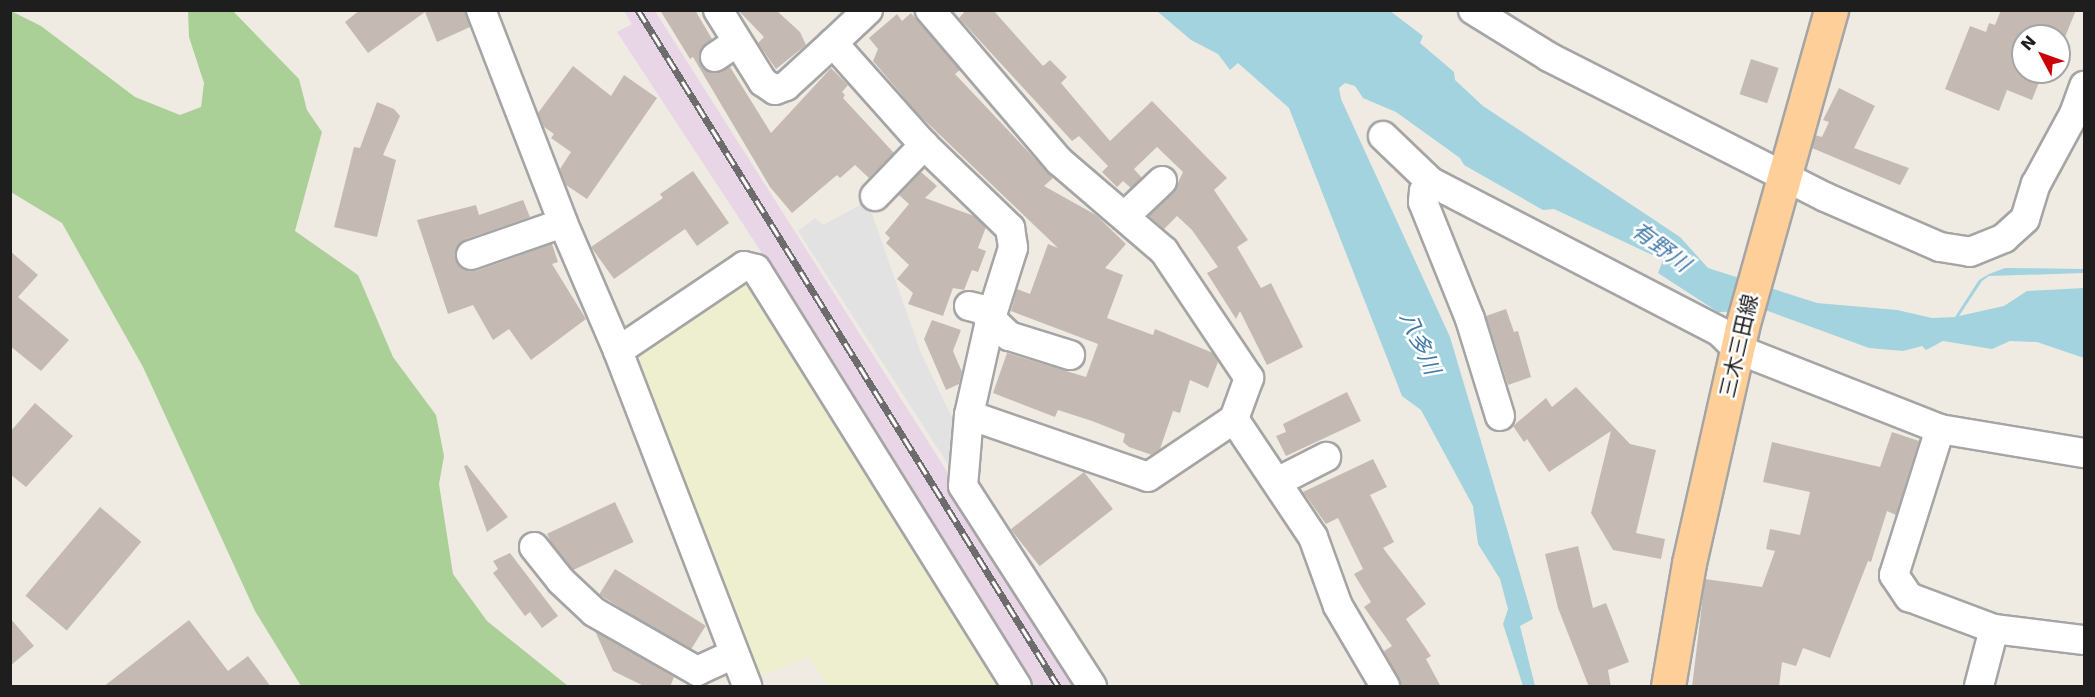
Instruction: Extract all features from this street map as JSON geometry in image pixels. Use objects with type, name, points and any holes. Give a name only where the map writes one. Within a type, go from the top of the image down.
[{"type":"main road","name":"三木三田線","points":[[1668,687],[1689,562],[1739,338],[1781,181],[1831,10]]},
{"type":"street","points":[[718,10],[726,50],[775,90],[786,86],[868,10]]},
{"type":"street","points":[[930,10],[1059,161],[1164,251],[1249,378],[1234,419],[1148,477],[969,415]]},
{"type":"street","points":[[484,12],[563,223],[618,351],[747,687]]},
{"type":"street","points":[[1478,12],[1550,57],[1781,181],[1825,197],[1940,247],[1970,252],[1986,247],[2025,219],[2036,184],[2074,114],[2085,86]]},
{"type":"street","points":[[833,43],[924,145],[1010,228],[1013,248],[980,313],[963,486],[1092,687]]},
{"type":"street","points":[[1383,136],[1431,182],[1720,332],[1739,338],[1940,429],[2085,453]]},
{"type":"street","points":[[875,196],[924,145]]},
{"type":"street","points":[[1125,216],[1162,181]]},
{"type":"street","points":[[1431,182],[1424,191],[1423,202],[1470,320],[1500,416]]},
{"type":"street","points":[[482,245],[563,223]]},
{"type":"street","points":[[618,351],[744,266],[756,269],[1017,687]]},
{"type":"street","points":[[980,313],[1009,336],[1070,355]]},
{"type":"street","points":[[1234,419],[1279,482],[1313,537],[1338,606],[1385,687]]},
{"type":"street","points":[[1940,429],[1894,575],[1909,597],[1994,629],[2085,640]]},
{"type":"street","points":[[1279,482],[1326,457]]},
{"type":"street","points":[[534,547],[561,581],[594,612],[697,671],[734,654]]},
{"type":"street","points":[[1979,687],[1994,629]]},
{"type":"shaded area","points":[[624,11],[655,11],[1083,686],[1035,686],[758,247],[617,32],[632,24]]},
{"type":"shaded area","points":[[864,203],[872,214],[921,353],[958,430],[951,469],[798,231],[815,218],[823,225]]},
{"type":"green space","points":[[11,11],[41,26],[135,97],[180,115],[201,107],[204,83],[189,37],[188,11],[233,11],[299,79],[307,110],[322,132],[295,231],[358,275],[393,357],[436,415],[444,456],[439,484],[453,574],[487,621],[568,686],[301,686],[255,611],[143,367],[62,223],[11,192]]},
{"type":"green space","points":[[739,282],[754,286],[1006,686],[829,686],[808,657],[759,677],[635,365],[639,351]]},
{"type":"water","points":[[1157,11],[1390,11],[1423,36],[1420,43],[1454,72],[1455,80],[1483,106],[1680,237],[1708,268],[1817,303],[1897,310],[1932,318],[1955,317],[1979,280],[2005,268],[2084,269],[2084,273],[1989,276],[1982,281],[1959,316],[2004,306],[2027,291],[2084,288],[2084,358],[2037,342],[2010,341],[1992,349],[1943,341],[1926,350],[1922,346],[1903,351],[1869,348],[1768,311],[1718,312],[1658,273],[1663,260],[1554,209],[1543,210],[1464,165],[1460,158],[1396,112],[1363,98],[1355,86],[1345,83],[1339,88],[1341,99],[1450,337],[1507,529],[1533,619],[1520,626],[1535,686],[1523,686],[1503,624],[1508,609],[1500,579],[1478,544],[1473,506],[1421,410],[1402,396],[1289,108],[1238,63],[1230,70],[1218,54],[1191,40]]},
{"type":"building","points":[[360,10],[465,10],[470,27],[437,42],[425,12],[368,53],[345,22]]},
{"type":"building","points":[[660,10],[695,10],[712,39],[700,50],[701,66],[716,73],[730,67],[771,133],[831,68],[848,85],[842,92],[845,95],[843,98],[894,153],[869,178],[855,165],[840,178],[837,175],[792,213],[770,187],[693,57],[690,59]]},
{"type":"building","points":[[738,10],[777,11],[800,32],[806,45],[776,69],[758,43],[764,37]]},
{"type":"building","points":[[966,10],[993,10],[1043,66],[1050,60],[1067,77],[1061,83],[1110,141],[1152,101],[1227,178],[1214,190],[1248,240],[1237,247],[1261,288],[1271,283],[1303,347],[1267,365],[1240,311],[1236,319],[1207,273],[1218,267],[1192,230],[1177,216],[1164,229],[1149,216],[1173,193],[1183,172],[1157,147],[1134,169],[1142,178],[1131,188],[1123,181],[1117,187],[1102,172],[1108,166],[1079,136],[1072,141],[959,18]]},
{"type":"building","points":[[2001,10],[2076,10],[2070,24],[2011,24],[2011,84],[2038,84],[2032,100],[2007,90],[1999,111],[1945,89],[1970,26],[1986,32],[1989,23],[1995,25]]},
{"type":"building","points":[[911,13],[960,70],[955,74],[1053,178],[1044,186],[1096,215],[1126,244],[1105,268],[1123,275],[1107,318],[1153,335],[1155,329],[1213,353],[1218,362],[1208,388],[1190,380],[1180,413],[1173,411],[1160,449],[1152,455],[1129,447],[1123,442],[1125,434],[1092,421],[1058,410],[1055,417],[993,393],[1007,353],[1086,377],[1098,344],[1011,311],[1017,289],[1030,294],[1048,244],[1058,248],[918,114],[873,61],[878,49],[869,38],[897,14],[902,21]]},
{"type":"building","points":[[1751,59],[1779,68],[1767,103],[1740,94]]},
{"type":"building","points":[[573,66],[611,96],[624,75],[657,98],[587,199],[566,185],[560,169],[571,152],[551,138],[554,134],[544,127],[538,113]]},
{"type":"building","points":[[1839,88],[1875,106],[1854,148],[1909,168],[1900,185],[1812,148],[1815,135],[1822,137],[1829,122],[1823,120]]},
{"type":"building","points":[[377,102],[394,109],[400,116],[383,155],[396,160],[377,237],[334,227],[354,147],[360,148]]},
{"type":"building","points":[[693,171],[729,223],[697,246],[685,229],[614,279],[591,247],[663,198],[660,194]]},
{"type":"building","points":[[921,172],[937,186],[925,198],[974,216],[986,227],[978,248],[986,251],[978,272],[972,270],[964,290],[953,288],[943,316],[908,304],[913,293],[897,279],[909,265],[886,243],[890,238],[885,233],[909,204],[899,195]]},
{"type":"building","points":[[523,200],[530,217],[466,239],[455,252],[461,268],[476,271],[552,244],[558,262],[552,264],[586,319],[531,360],[509,329],[493,340],[473,305],[448,314],[417,220],[476,205],[479,215]]},
{"type":"building","points":[[10,251],[38,275],[18,297],[69,340],[41,371],[10,346]]},
{"type":"building","points":[[1506,309],[1514,332],[1518,331],[1531,377],[1508,385],[1486,316]]},
{"type":"building","points":[[932,320],[961,330],[953,351],[962,372],[959,384],[946,390],[924,339]]},
{"type":"building","points":[[1576,387],[1630,444],[1656,450],[1636,533],[1665,539],[1661,559],[1613,550],[1591,513],[1611,431],[1549,472],[1527,439],[1524,442],[1513,426],[1546,398],[1552,407]]},
{"type":"building","points":[[1347,392],[1361,421],[1286,456],[1276,436],[1286,432],[1283,424]]},
{"type":"building","points":[[35,403],[73,436],[26,487],[10,474],[10,432]]},
{"type":"building","points":[[1892,432],[1919,441],[1896,515],[1887,511],[1871,562],[1868,561],[1830,658],[1803,648],[1796,666],[1782,662],[1779,687],[1692,687],[1705,579],[1762,587],[1775,551],[1766,549],[1770,529],[1800,535],[1810,492],[1763,482],[1772,442],[1880,467]]},
{"type":"building","points":[[1373,459],[1387,487],[1370,495],[1394,542],[1383,548],[1426,604],[1406,619],[1431,656],[1426,659],[1441,687],[1402,687],[1384,651],[1392,646],[1364,607],[1371,602],[1354,574],[1363,569],[1338,518],[1326,524],[1303,492]]},
{"type":"building","points":[[467,465],[508,517],[487,532],[464,466]]},
{"type":"building","points":[[1084,472],[1113,509],[1040,566],[1011,529]]},
{"type":"building","points":[[615,502],[634,542],[566,574],[547,534]]},
{"type":"building","points":[[100,507],[141,542],[67,631],[25,596]]},
{"type":"building","points":[[1578,546],[1593,608],[1606,603],[1629,662],[1608,670],[1611,687],[1589,687],[1558,608],[1545,554]]},
{"type":"building","points":[[510,553],[558,616],[542,628],[530,612],[525,616],[493,573],[498,569],[493,561]]},
{"type":"building","points":[[615,569],[706,626],[690,651],[599,594]]},
{"type":"building","points":[[10,618],[34,646],[10,666]]},
{"type":"building","points":[[189,620],[228,671],[248,656],[271,687],[103,687]]},
{"type":"building","points":[[595,631],[674,677],[670,687],[646,687],[613,671]]},
{"type":"railway","points":[[638,10],[1058,686]]},
{"type":"water label","name":"有野川","points":[[1661,247]]},
{"type":"water label","name":"八多川","points":[[1420,343]]}]
